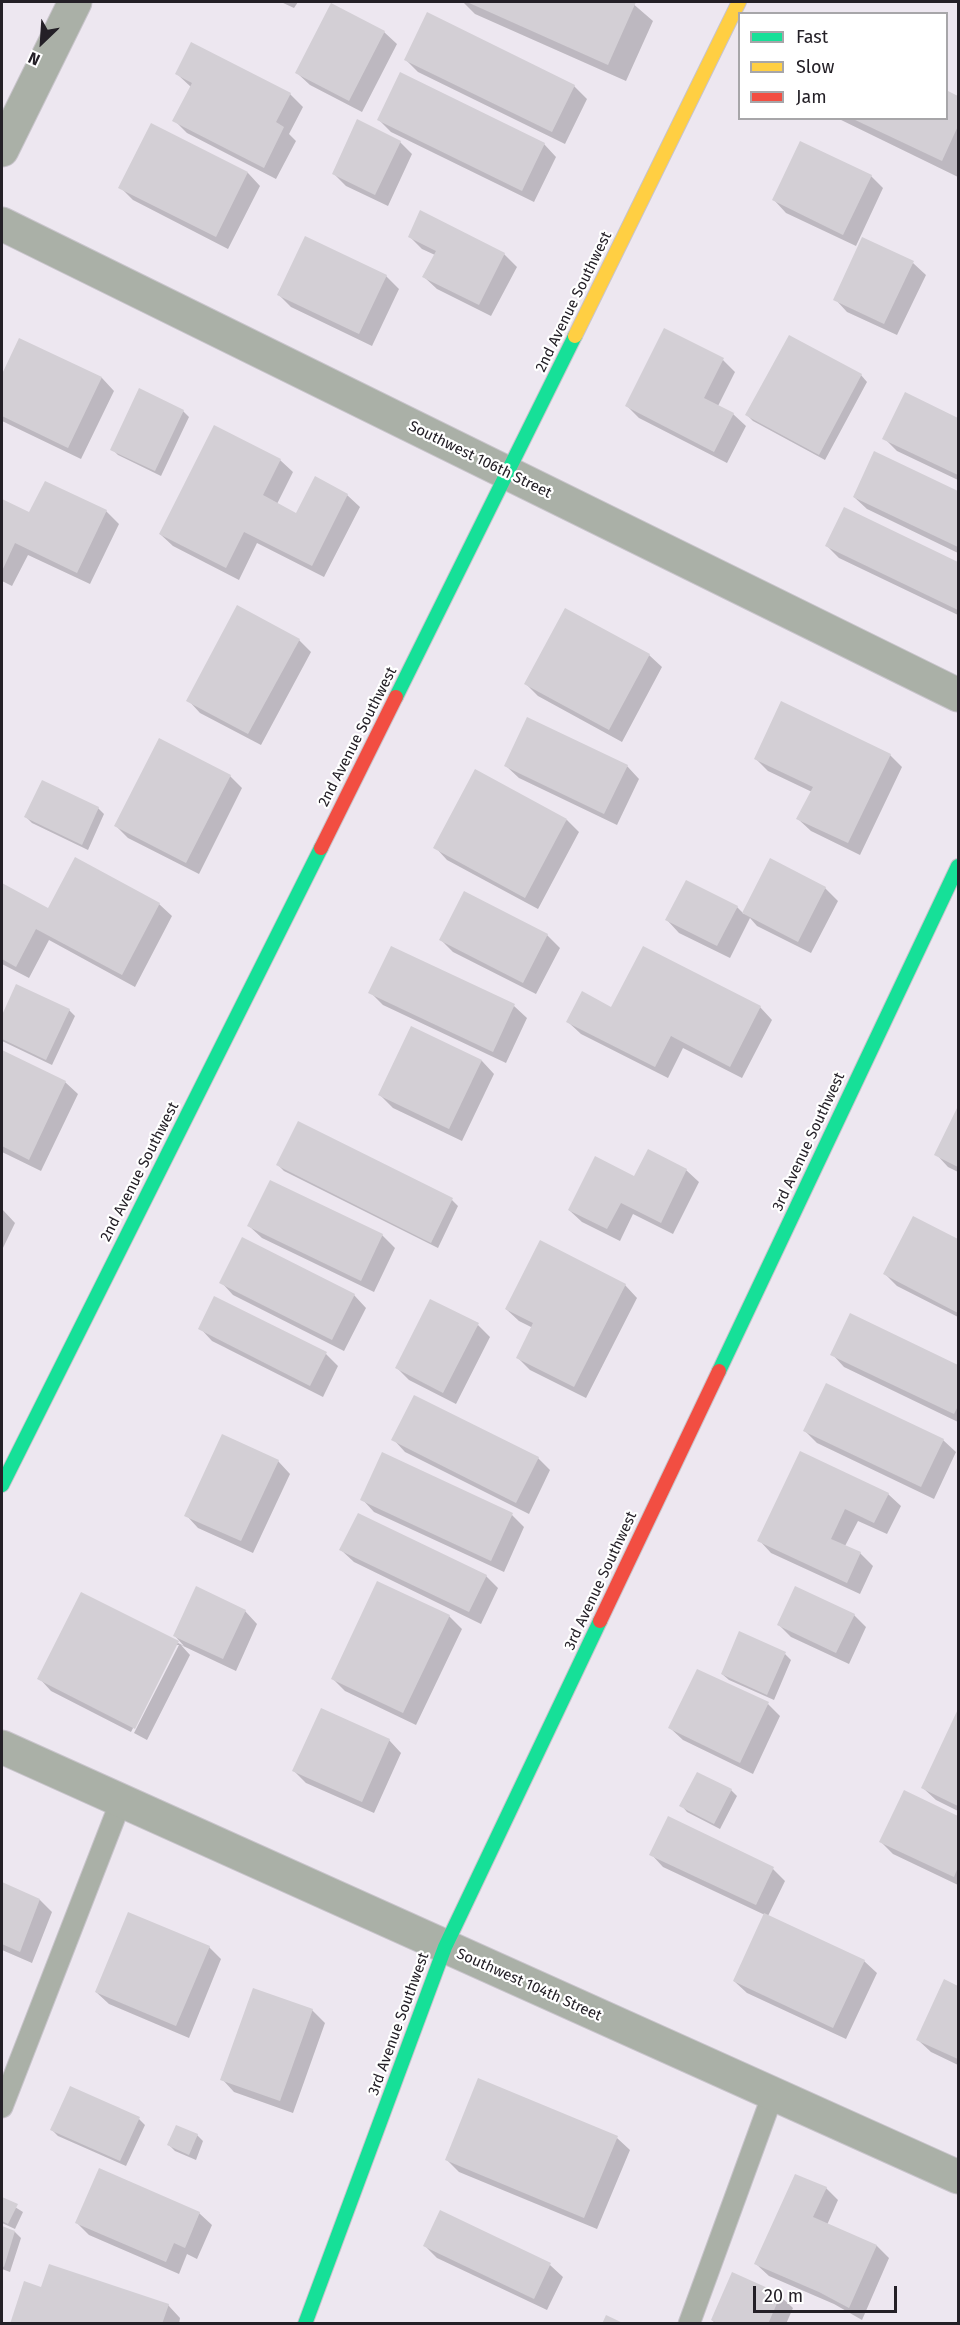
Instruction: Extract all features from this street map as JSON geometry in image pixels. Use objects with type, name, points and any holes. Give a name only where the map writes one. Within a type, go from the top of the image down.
[{"type":"street","points":[[2,150],[75,2]]},
{"type":"street","name":"2nd Avenue Southwest","points":[[2,1485],[508,473],[739,2]]},
{"type":"street","name":"Southwest 106th Street","points":[[2,224],[958,695]]},
{"type":"street","name":"3rd Avenue Southwest","points":[[305,2324],[445,1947],[958,866]]},
{"type":"street","name":"Southwest 104th Street","points":[[2,1747],[958,2177]]},
{"type":"lane","points":[[2,2107],[121,1801]]},
{"type":"lane","points":[[689,2324],[773,2094]]},
{"type":"building","points":[[467,2],[636,2],[608,65]]},
{"type":"building","points":[[331,3],[385,31],[349,101],[295,73]]},
{"type":"building","points":[[427,12],[575,85],[552,132],[404,60]]},
{"type":"building","points":[[191,42],[291,93],[276,122],[284,127],[264,168],[172,121],[192,83],[175,74]]},
{"type":"building","points":[[400,72],[545,143],[522,191],[377,120]]},
{"type":"building","points":[[948,91],[958,96],[958,126],[942,161],[855,120],[948,120]]},
{"type":"building","points":[[357,119],[401,141],[375,195],[332,174]]},
{"type":"building","points":[[151,123],[248,172],[216,237],[118,188]]},
{"type":"building","points":[[800,141],[872,175],[843,235],[772,200]]},
{"type":"building","points":[[420,210],[505,253],[479,305],[422,277],[436,251],[408,237]]},
{"type":"building","points":[[305,236],[387,275],[359,334],[277,295]]},
{"type":"building","points":[[862,237],[914,261],[884,324],[833,300]]},
{"type":"building","points":[[664,328],[724,358],[704,398],[734,413],[714,452],[625,406]]},
{"type":"building","points":[[789,335],[862,374],[819,455],[745,415]]},
{"type":"building","points":[[19,338],[102,377],[68,448],[2,416],[2,374]]},
{"type":"building","points":[[139,388],[184,410],[155,471],[110,450]]},
{"type":"building","points":[[905,392],[958,418],[958,475],[882,439]]},
{"type":"building","points":[[214,425],[281,459],[263,495],[296,513],[315,476],[348,494],[312,566],[244,532],[226,568],[159,534]]},
{"type":"building","points":[[874,451],[958,491],[958,547],[853,497]]},
{"type":"building","points":[[45,481],[107,510],[77,573],[15,543],[2,571],[2,499],[29,512]]},
{"type":"building","points":[[844,507],[958,562],[958,610],[825,546]]},
{"type":"building","points":[[237,605],[300,639],[248,734],[186,701]]},
{"type":"building","points":[[565,608],[650,654],[609,730],[524,684]]},
{"type":"building","points":[[781,701],[891,754],[848,843],[796,819],[813,787],[754,759]]},
{"type":"building","points":[[527,717],[628,765],[604,814],[504,766]]},
{"type":"building","points":[[159,738],[231,775],[186,863],[114,826]]},
{"type":"building","points":[[475,769],[567,819],[525,898],[433,848]]},
{"type":"building","points":[[42,780],[99,807],[82,845],[24,817]]},
{"type":"building","points":[[75,857],[160,903],[122,975],[36,929],[16,967],[2,959],[2,883],[48,908]]},
{"type":"building","points":[[770,858],[826,887],[798,942],[742,913]]},
{"type":"building","points":[[686,880],[738,906],[717,946],[665,920]]},
{"type":"building","points":[[464,891],[548,934],[523,983],[439,940]]},
{"type":"building","points":[[391,946],[515,1004],[493,1052],[368,993]]},
{"type":"building","points":[[643,946],[761,1006],[730,1067],[671,1036],[655,1067],[566,1022],[582,991],[611,1007]]},
{"type":"building","points":[[16,984],[70,1009],[46,1060],[2,1039],[2,1015]]},
{"type":"building","points":[[411,1026],[482,1060],[449,1129],[378,1095]]},
{"type":"building","points":[[2,1050],[66,1081],[29,1160],[2,1146]]},
{"type":"building","points":[[958,1106],[958,1167],[934,1155]]},
{"type":"building","points":[[298,1121],[453,1198],[431,1243],[276,1165]]},
{"type":"building","points":[[648,1149],[687,1169],[661,1223],[621,1203],[607,1229],[568,1210],[595,1156],[634,1176]]},
{"type":"building","points":[[270,1180],[383,1234],[361,1281],[247,1226]]},
{"type":"building","points":[[913,1216],[958,1239],[958,1313],[883,1274]]},
{"type":"building","points":[[242,1237],[355,1294],[332,1340],[219,1283]]},
{"type":"building","points":[[540,1240],[626,1284],[574,1387],[516,1358],[533,1323],[505,1309]]},
{"type":"building","points":[[214,1296],[327,1352],[310,1386],[198,1329]]},
{"type":"building","points":[[430,1299],[479,1323],[443,1393],[395,1368]]},
{"type":"building","points":[[850,1313],[958,1365],[958,1406],[954,1414],[830,1355]]},
{"type":"building","points":[[826,1383],[944,1439],[921,1487],[803,1431]]},
{"type":"building","points":[[414,1395],[539,1457],[516,1503],[391,1440]]},
{"type":"building","points":[[222,1434],[279,1460],[241,1541],[184,1516]]},
{"type":"building","points":[[800,1451],[889,1493],[874,1523],[845,1509],[831,1539],[861,1552],[847,1583],[757,1541]]},
{"type":"building","points":[[382,1452],[513,1513],[491,1561],[360,1500]]},
{"type":"building","points":[[358,1513],[487,1575],[469,1612],[339,1550]]},
{"type":"building","points":[[377,1581],[450,1615],[403,1713],[331,1679]]},
{"type":"building","points":[[196,1586],[246,1610],[223,1659],[173,1636]]},
{"type":"building","points":[[795,1586],[855,1614],[836,1653],[777,1625]]},
{"type":"building","points":[[81,1592],[179,1641],[135,1729],[37,1679]]},
{"type":"building","points":[[739,1631],[786,1652],[767,1695],[721,1674]]},
{"type":"building","points":[[697,1669],[769,1702],[740,1763],[668,1728]]},
{"type":"building","points":[[321,1708],[390,1739],[362,1802],[292,1771]]},
{"type":"building","points":[[958,1709],[958,1806],[921,1788]]},
{"type":"building","points":[[697,1772],[732,1789],[714,1824],[679,1806]]},
{"type":"building","points":[[904,1790],[958,1816],[958,1867],[954,1877],[879,1842]]},
{"type":"building","points":[[668,1816],[774,1867],[756,1905],[649,1855]]},
{"type":"building","points":[[2,1882],[40,1899],[20,1952],[2,1944]]},
{"type":"building","points":[[128,1912],[210,1946],[176,2026],[95,1992]]},
{"type":"building","points":[[764,1913],[865,1960],[833,2028],[733,1981]]},
{"type":"building","points":[[944,1979],[958,1986],[958,2059],[916,2040]]},
{"type":"building","points":[[253,1988],[313,2009],[280,2101],[220,2080]]},
{"type":"building","points":[[478,2078],[618,2136],[584,2218],[445,2160]]},
{"type":"building","points":[[70,2086],[140,2117],[120,2161],[50,2130]]},
{"type":"building","points":[[176,2125],[198,2134],[189,2155],[167,2145]]},
{"type":"building","points":[[99,2168],[200,2212],[185,2248],[174,2243],[166,2262],[75,2223]]},
{"type":"building","points":[[795,2174],[827,2187],[813,2217],[877,2245],[849,2308],[819,2292],[754,2264]]},
{"type":"building","points":[[2,2197],[18,2204],[8,2224],[2,2221]]},
{"type":"building","points":[[440,2210],[551,2263],[534,2299],[423,2246]]},
{"type":"building","points":[[2,2226],[15,2231],[4,2267],[2,2266]]},
{"type":"building","points":[[49,2264],[169,2304],[162,2324],[10,2324],[24,2281],[41,2287]]},
{"type":"building","points":[[732,2272],[781,2294],[768,2324],[719,2324],[711,2320]]},
{"type":"building","points":[[606,2315],[625,2324],[602,2324]]},
{"type":"traffic: fast","points":[[396,697],[575,336]]},
{"type":"traffic: fast","points":[[2,1485],[321,848]]},
{"type":"traffic: fast","points":[[719,1371],[958,866]]},
{"type":"traffic: fast","points":[[305,2324],[445,1947],[600,1621]]},
{"type":"traffic: slow","points":[[575,336],[739,2]]},
{"type":"traffic: jam","points":[[321,848],[396,697]]},
{"type":"traffic: jam","points":[[600,1621],[719,1371]]}]
